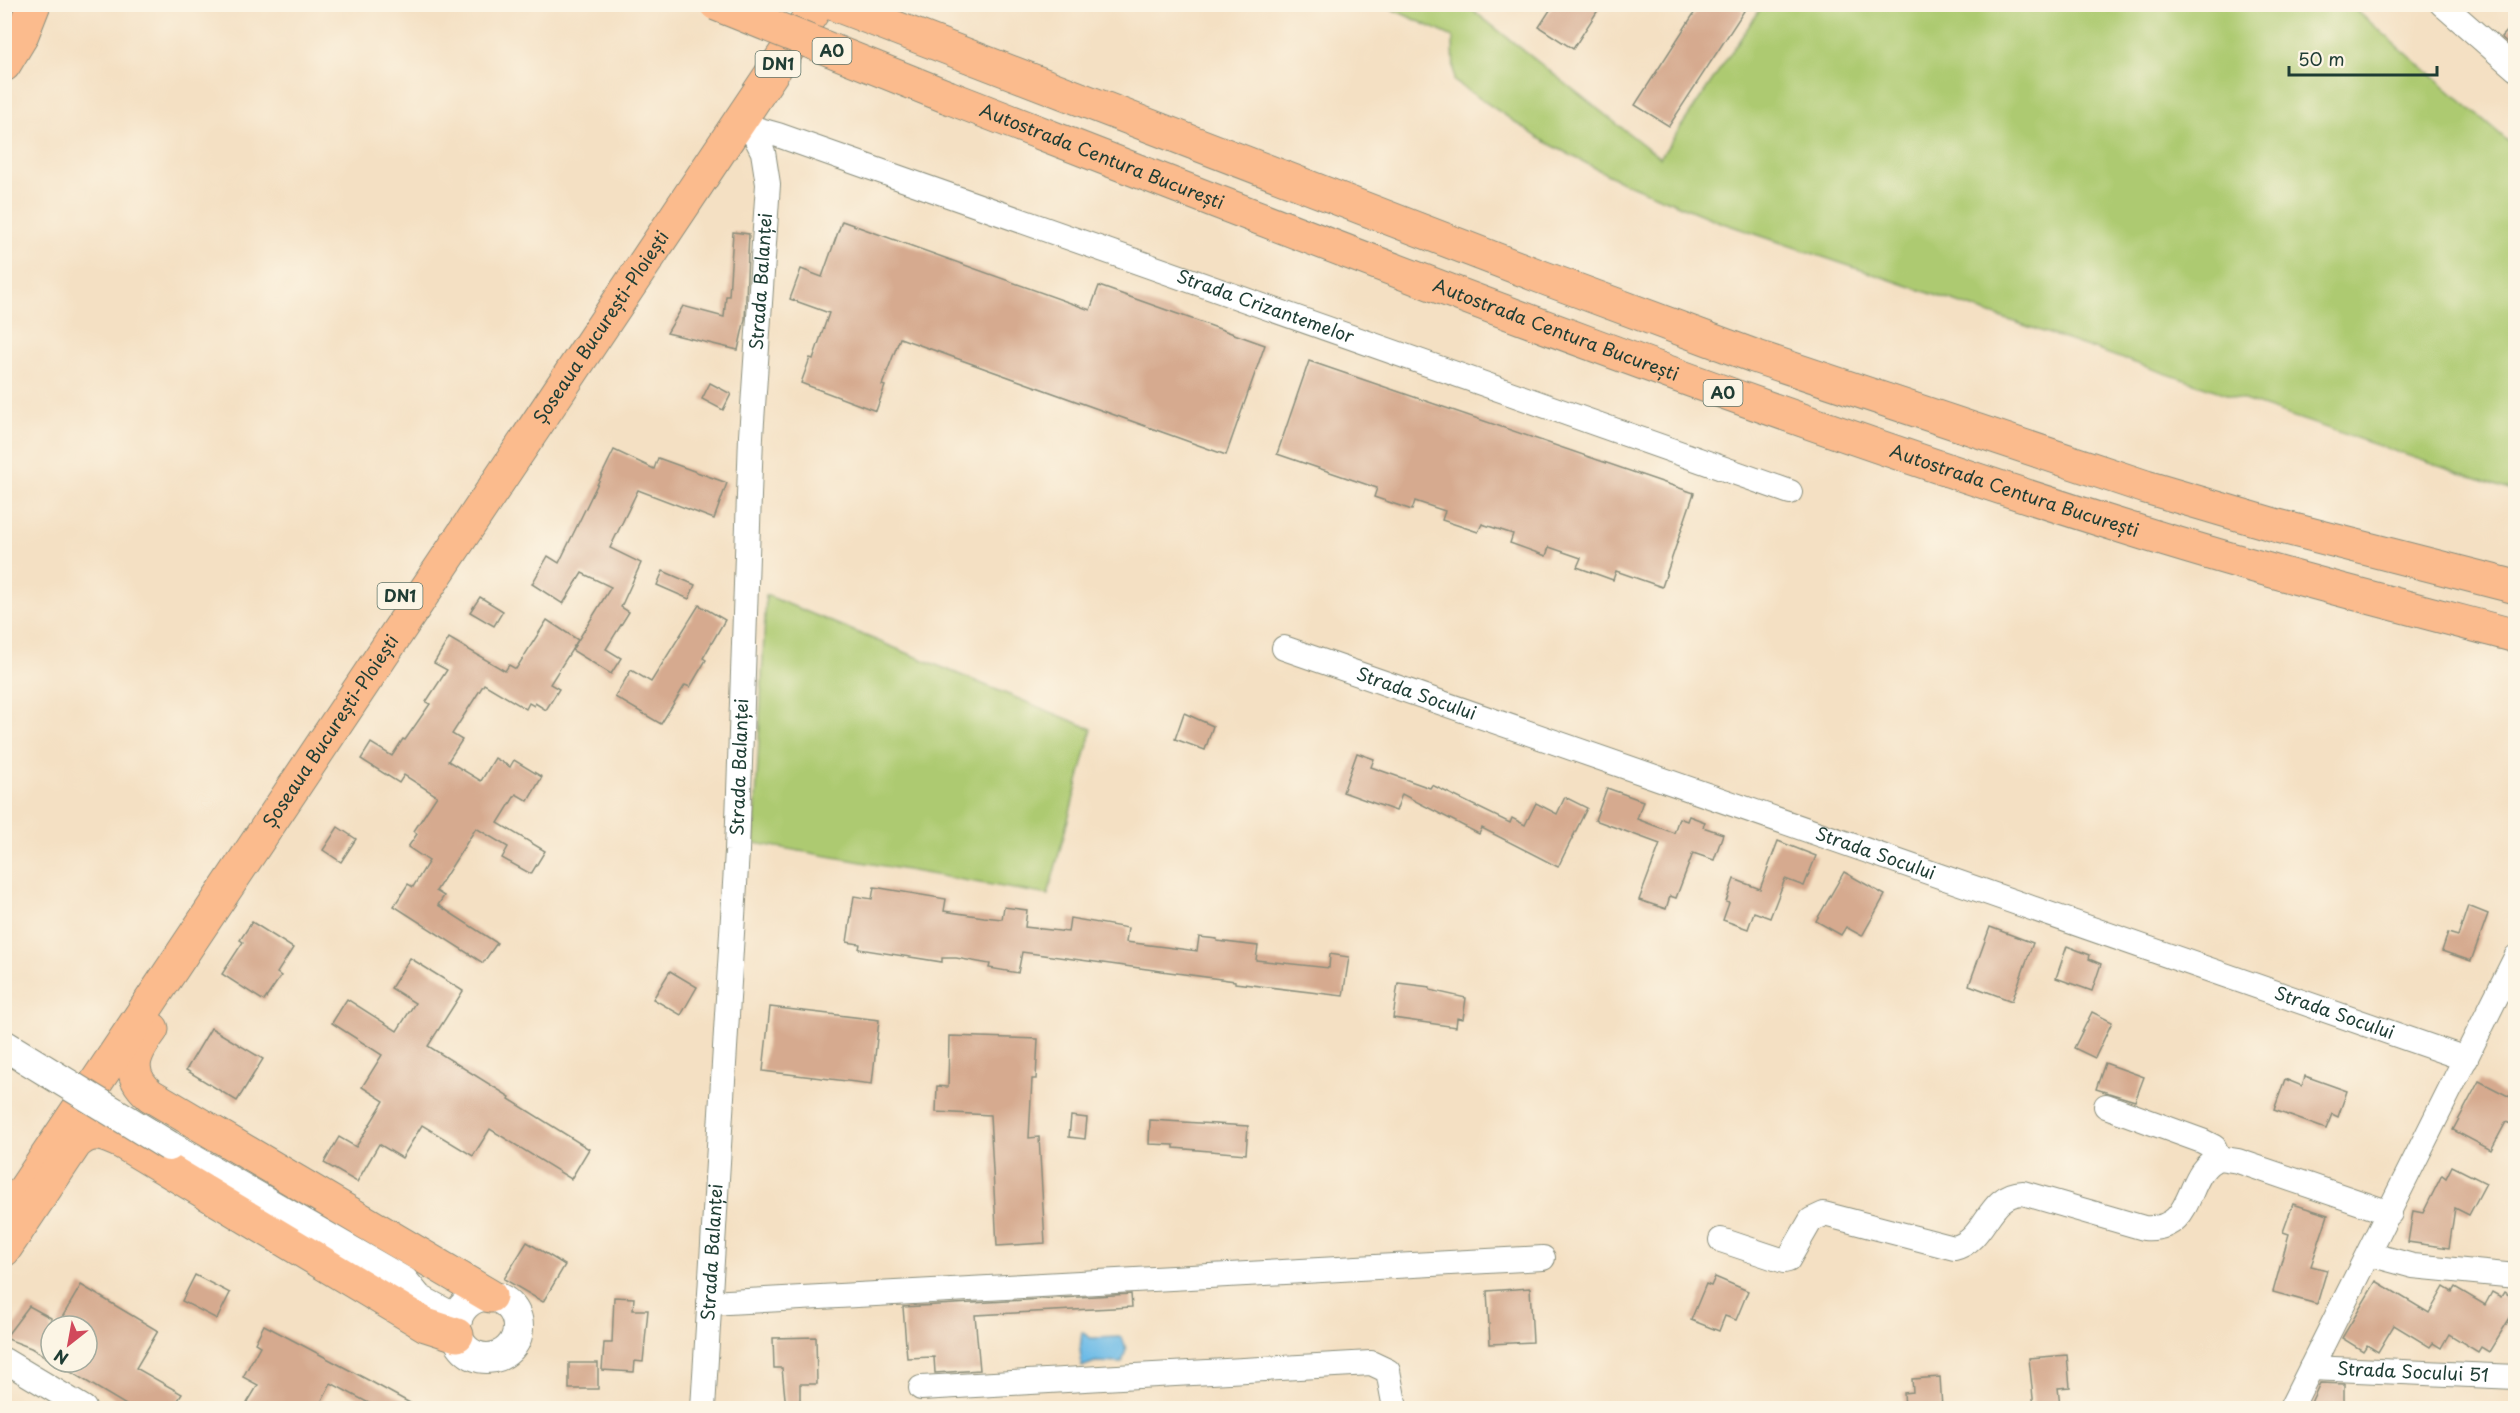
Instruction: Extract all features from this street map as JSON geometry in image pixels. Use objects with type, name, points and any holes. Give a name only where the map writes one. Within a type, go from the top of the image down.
[{"type":"highway","points":[[4,65],[21,37],[34,4]]},
{"type":"highway","name":"Autostrada Centura București","points":[[716,4],[948,97],[1520,318],[1738,399],[2132,530],[2396,605],[2516,636]]},
{"type":"highway","name":"Șoseaua București-Ploiești","points":[[5,1188],[795,4]]},
{"type":"highway","name":"Șoseaua București-Ploiești","points":[[4,1220],[745,126],[818,4]]},
{"type":"highway","name":"A0","points":[[834,4],[1549,280],[1754,356],[2146,487],[2278,526],[2516,587]]},
{"type":"highway","points":[[246,860],[241,893],[233,913],[136,1053],[135,1077],[140,1087],[469,1313]]},
{"type":"highway","points":[[4,1250],[75,1144],[83,1136],[93,1132],[106,1135],[426,1325],[469,1313]]},
{"type":"street","points":[[2442,4],[2516,69]]},
{"type":"street","name":"Strada Crizantemelor","points":[[745,126],[778,135],[1790,492]]},
{"type":"street","name":"Strada Balanței","points":[[703,1408],[737,851],[751,436],[768,184],[763,153],[745,126]]},
{"type":"street","name":"Strada Socului","points":[[1284,648],[2466,1059]]},
{"type":"street","points":[[2291,1408],[2466,1059],[2510,984],[2516,957]]},
{"type":"street","points":[[4,1045],[169,1146],[404,1282],[417,1299],[469,1313]]},
{"type":"street","points":[[2106,1106],[2202,1141],[2214,1148],[2219,1158]]},
{"type":"street","points":[[1721,1240],[1784,1262],[1791,1256],[1811,1220],[1824,1214],[1954,1248],[1971,1241],[2000,1200],[2015,1193],[2023,1193],[2144,1227],[2159,1229],[2169,1225],[2179,1215],[2207,1166],[2219,1158],[2238,1161],[2390,1213]]},
{"type":"street","points":[[2369,1254],[2413,1266],[2516,1276]]},
{"type":"street","points":[[709,1303],[1543,1258]]},
{"type":"street","points":[[4,1360],[84,1408]]},
{"type":"street","points":[[921,1388],[1371,1363],[1388,1371],[1395,1408]]},
{"type":"street","name":"Strada Socului 51","points":[[2311,1368],[2516,1377]]},
{"type":"green space","points":[[1383,5],[1466,5],[1660,158],[1763,5],[2350,5],[2515,147],[2515,492],[1720,222],[1618,180],[1542,140],[1454,81],[1453,37]]},
{"type":"green space","points":[[766,595],[1092,729],[1048,895],[754,843]]},
{"type":"water","points":[[1082,1332],[1091,1338],[1122,1337],[1126,1349],[1122,1363],[1095,1362],[1082,1367],[1080,1349]]},
{"type":"building","points":[[1554,4],[1602,4],[1573,49],[1539,27]]},
{"type":"building","points":[[1700,4],[1734,4],[1744,11],[1669,126],[1635,105]]},
{"type":"building","points":[[2516,20],[2516,50],[2501,37]]},
{"type":"building","points":[[842,221],[1090,310],[1099,286],[1265,345],[1226,455],[900,338],[882,385],[885,386],[876,411],[801,383],[810,358],[813,359],[829,313],[790,299],[801,269],[822,277]]},
{"type":"building","points":[[733,232],[749,234],[745,319],[738,350],[667,333],[683,306],[724,317],[726,296],[729,296]]},
{"type":"building","points":[[1309,361],[1694,493],[1662,587],[1616,571],[1613,580],[1577,567],[1581,558],[1549,547],[1546,556],[1510,543],[1513,534],[1482,524],[1478,532],[1442,520],[1445,511],[1415,501],[1412,510],[1374,497],[1377,488],[1277,454]]},
{"type":"building","points":[[710,383],[731,394],[723,410],[702,399]]},
{"type":"building","points":[[614,450],[654,469],[658,458],[727,483],[714,519],[638,490],[610,548],[641,563],[621,607],[629,612],[606,649],[621,658],[611,674],[572,650],[611,587],[582,573],[563,604],[532,584],[548,556],[559,563]]},
{"type":"building","points":[[663,571],[695,585],[689,599],[657,585]]},
{"type":"building","points":[[480,597],[503,611],[494,626],[470,612]]},
{"type":"building","points":[[699,605],[725,620],[703,658],[706,660],[690,687],[685,685],[661,724],[615,697],[631,670],[651,682]]},
{"type":"building","points":[[547,620],[578,640],[550,684],[559,689],[546,710],[535,703],[534,706],[529,703],[526,709],[484,684],[452,734],[462,740],[448,761],[481,781],[495,758],[510,767],[514,760],[542,777],[528,801],[516,794],[498,823],[545,851],[531,874],[502,858],[508,847],[476,828],[436,891],[444,896],[438,905],[497,943],[483,963],[394,906],[408,884],[413,887],[429,861],[408,847],[417,834],[414,831],[437,796],[404,775],[399,783],[361,759],[371,743],[392,756],[403,739],[405,740],[430,704],[426,702],[447,670],[434,663],[449,638],[505,671],[509,665],[516,669]]},
{"type":"building","points":[[1184,713],[1213,726],[1205,750],[1175,739]]},
{"type":"building","points":[[1357,753],[1374,759],[1371,767],[1430,788],[1432,785],[1510,823],[1512,818],[1525,825],[1536,803],[1557,814],[1565,797],[1587,808],[1558,867],[1482,828],[1479,834],[1402,794],[1396,811],[1343,792]]},
{"type":"building","points":[[1607,788],[1643,801],[1637,819],[1674,833],[1679,818],[1687,821],[1689,816],[1705,822],[1703,827],[1723,834],[1714,860],[1693,853],[1676,898],[1670,896],[1666,909],[1639,900],[1660,844],[1595,820]]},
{"type":"building","points":[[338,827],[356,839],[341,862],[323,850]]},
{"type":"building","points":[[1778,841],[1816,856],[1804,886],[1785,879],[1770,918],[1754,912],[1748,929],[1723,920],[1734,879],[1760,889]]},
{"type":"building","points":[[1844,872],[1885,895],[1862,936],[1846,927],[1841,935],[1816,921]]},
{"type":"building","points":[[874,887],[946,899],[944,911],[1002,919],[1004,907],[1027,910],[1025,927],[1068,932],[1070,918],[1128,928],[1126,942],[1197,951],[1199,937],[1217,939],[1217,941],[1258,946],[1256,960],[1329,968],[1330,954],[1349,957],[1343,996],[1022,952],[1018,973],[989,968],[990,964],[956,958],[942,958],[942,962],[859,949],[860,944],[847,942],[854,896],[872,899]]},
{"type":"building","points":[[2468,906],[2488,914],[2471,961],[2442,951],[2448,933],[2458,936]]},
{"type":"building","points":[[252,922],[293,948],[277,973],[281,976],[264,1001],[222,974],[243,942],[240,940]]},
{"type":"building","points":[[1990,927],[2033,943],[2012,1001],[1969,985]]},
{"type":"building","points":[[2067,946],[2090,955],[2089,959],[2101,964],[2092,991],[2056,978]]},
{"type":"building","points":[[410,958],[463,991],[428,1046],[589,1149],[571,1179],[490,1129],[473,1156],[422,1125],[402,1158],[379,1144],[357,1182],[324,1163],[339,1137],[356,1147],[384,1101],[362,1087],[382,1055],[332,1023],[347,999],[397,1031],[415,1003],[391,988]]},
{"type":"building","points":[[670,971],[697,987],[681,1015],[653,999]]},
{"type":"building","points":[[1398,983],[1430,987],[1430,990],[1466,998],[1463,1019],[1457,1018],[1456,1027],[1393,1018]]},
{"type":"building","points":[[770,1007],[879,1020],[872,1084],[763,1071]]},
{"type":"building","points":[[2092,1012],[2112,1022],[2095,1058],[2074,1048]]},
{"type":"building","points":[[211,1028],[263,1059],[237,1101],[186,1070]]},
{"type":"building","points":[[949,1036],[1038,1039],[1036,1079],[1032,1079],[1029,1138],[1039,1137],[1045,1243],[997,1246],[990,1115],[936,1112],[937,1086],[948,1087]]},
{"type":"building","points":[[2105,1063],[2144,1077],[2135,1101],[2096,1089]]},
{"type":"building","points":[[2305,1076],[2347,1091],[2338,1117],[2332,1114],[2326,1129],[2274,1110],[2285,1079],[2302,1086]]},
{"type":"building","points":[[2479,1081],[2516,1100],[2516,1116],[2511,1124],[2506,1122],[2491,1150],[2453,1130]]},
{"type":"building","points":[[1071,1116],[1087,1118],[1085,1139],[1069,1137]]},
{"type":"building","points":[[1150,1120],[1248,1126],[1246,1154],[1149,1144]]},
{"type":"building","points":[[2452,1166],[2486,1183],[2469,1215],[2455,1208],[2449,1248],[2408,1242],[2413,1211],[2423,1213],[2442,1175],[2446,1178]]},
{"type":"building","points":[[2293,1204],[2328,1215],[2311,1266],[2327,1270],[2317,1304],[2273,1292],[2289,1234],[2283,1232]]},
{"type":"building","points":[[527,1242],[565,1265],[543,1302],[504,1279]]},
{"type":"building","points":[[195,1275],[230,1293],[217,1319],[182,1301]]},
{"type":"building","points":[[1715,1277],[1748,1291],[1736,1320],[1725,1316],[1719,1331],[1691,1320],[1706,1284],[1711,1286]]},
{"type":"building","points":[[2376,1281],[2429,1313],[2444,1287],[2452,1292],[2455,1287],[2485,1305],[2492,1292],[2501,1297],[2504,1292],[2516,1299],[2516,1308],[2489,1352],[2481,1347],[2478,1352],[2449,1334],[2441,1348],[2433,1343],[2430,1347],[2394,1325],[2378,1352],[2367,1345],[2363,1351],[2342,1338]]},
{"type":"building","points":[[81,1285],[158,1331],[136,1368],[182,1394],[173,1408],[131,1408],[74,1374],[99,1374],[99,1314],[64,1314]]},
{"type":"building","points":[[1530,1288],[1533,1342],[1490,1344],[1487,1291]]},
{"type":"building","points":[[1131,1294],[1132,1307],[975,1315],[980,1370],[935,1373],[934,1357],[907,1358],[903,1307]]},
{"type":"building","points":[[614,1297],[634,1298],[633,1310],[648,1310],[643,1362],[635,1361],[634,1372],[602,1370],[604,1343],[612,1343]]},
{"type":"building","points":[[29,1306],[44,1314],[39,1314],[39,1353],[5,1338]]},
{"type":"building","points":[[264,1325],[419,1408],[378,1408],[331,1383],[318,1408],[244,1408],[258,1385],[243,1377],[260,1346],[255,1343]]},
{"type":"building","points":[[816,1337],[817,1384],[800,1384],[800,1408],[786,1408],[782,1368],[774,1368],[773,1338]]},
{"type":"building","points":[[2067,1355],[2070,1387],[2058,1388],[2060,1406],[2034,1408],[2029,1358]]},
{"type":"building","points":[[569,1363],[598,1363],[598,1389],[569,1389]]},
{"type":"building","points":[[1940,1377],[1942,1408],[1905,1408],[1904,1393],[1913,1392],[1912,1379]]},
{"type":"building","points":[[2320,1383],[2344,1384],[2344,1407],[2309,1407]]}]
